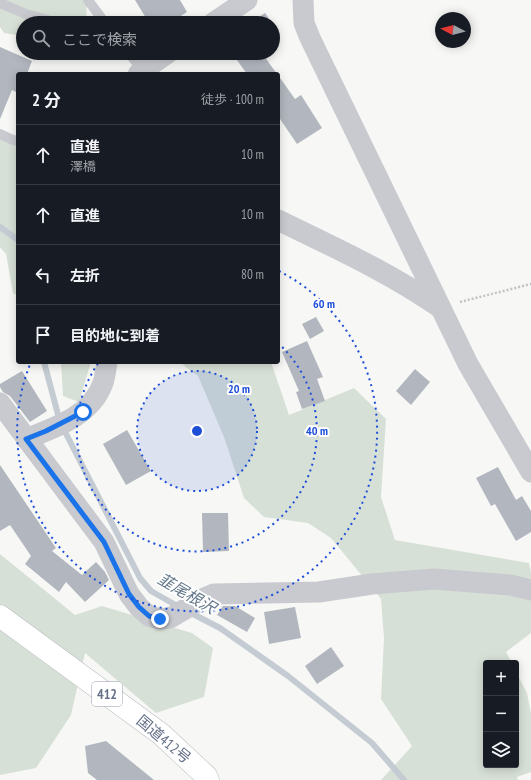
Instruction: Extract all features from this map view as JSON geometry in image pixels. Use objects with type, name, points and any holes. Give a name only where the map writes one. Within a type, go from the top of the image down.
[{"type":"highway","name":"国道412号","points":[[0,616],[161,734],[206,776],[208,780]]},
{"type":"street","points":[[223,16],[247,0]]},
{"type":"street","points":[[303,0],[304,23],[310,38],[440,308],[468,364],[531,472]]},
{"type":"street","points":[[143,72],[159,60]]},
{"type":"street","points":[[280,221],[369,265],[414,290],[440,308]]},
{"type":"street","points":[[26,439],[74,418],[87,408],[97,396],[103,382],[107,364]]},
{"type":"street","points":[[0,403],[104,542],[129,594],[139,607],[149,616],[160,619],[170,618],[202,599],[214,594],[319,592],[372,584],[434,579],[510,585],[531,590]]},
{"type":"lane","points":[[88,0],[100,16]]},
{"type":"lane","points":[[0,3],[33,16]]},
{"type":"lane","points":[[134,60],[141,72]]},
{"type":"lane","points":[[0,134],[16,141]]},
{"type":"path","points":[[440,308],[531,284]]},
{"type":"shaded area","points":[[0,0],[87,0],[86,16],[16,16],[16,35],[4,33],[0,27]]},
{"type":"shaded area","points":[[0,137],[16,141],[16,295],[13,293],[6,254],[0,247]]},
{"type":"shaded area","points":[[61,364],[90,364],[79,402],[63,396]]},
{"type":"shaded area","points":[[182,364],[272,364],[289,415],[354,388],[386,419],[381,497],[395,540],[529,563],[531,572],[531,633],[506,652],[510,660],[483,660],[483,768],[519,768],[519,678],[527,693],[531,714],[531,772],[517,777],[518,780],[381,780],[412,746],[381,699],[384,638],[381,599],[331,538],[308,523],[264,517],[244,498],[224,437],[198,376]]},
{"type":"shaded area","points":[[0,554],[75,615],[102,606],[192,633],[213,648],[204,697],[156,713],[85,653],[71,715],[36,768],[0,775]]},
{"type":"building","points":[[135,0],[180,0],[187,12],[181,16],[145,16]]},
{"type":"building","points":[[0,47],[16,54],[16,60],[32,61],[28,72],[16,72],[16,92],[12,90],[0,119]]},
{"type":"building","points":[[237,60],[267,60],[276,72],[246,72]]},
{"type":"building","points":[[280,78],[295,99],[301,95],[322,128],[297,144],[280,119]]},
{"type":"building","points":[[316,317],[324,331],[310,339],[302,324]]},
{"type":"building","points":[[307,341],[323,377],[317,379],[325,401],[302,409],[296,392],[299,391],[282,352]]},
{"type":"building","points":[[415,369],[430,382],[411,405],[396,391]]},
{"type":"building","points":[[22,371],[47,411],[30,422],[10,396],[3,392],[0,387],[0,384]]},
{"type":"building","points":[[127,430],[151,471],[126,485],[103,444]]},
{"type":"building","points":[[0,465],[56,548],[52,551],[82,575],[96,562],[105,572],[109,580],[85,602],[66,582],[59,592],[25,564],[31,556],[10,525],[0,531]]},
{"type":"building","points":[[498,467],[516,500],[522,496],[531,511],[531,532],[516,541],[495,504],[491,506],[476,478]]},
{"type":"building","points":[[202,513],[228,513],[229,551],[203,552]]},
{"type":"building","points":[[223,606],[235,606],[255,618],[247,632],[217,615]]},
{"type":"building","points":[[295,607],[301,638],[269,644],[264,612]]},
{"type":"building","points":[[331,647],[344,666],[317,684],[305,666]]},
{"type":"building","points":[[106,741],[154,780],[97,780],[88,773],[85,746]]},
{"type":"waterway","name":"韮尾根沢","points":[[0,227],[16,239]]},
{"type":"waterway","name":"韮尾根沢","points":[[45,364],[60,422],[140,578],[151,591],[179,607]]},
{"type":"waterway","name":"韮尾根沢","points":[[189,612],[220,628],[288,676],[372,743],[404,780]]},
{"type":"route","points":[[83,412],[74,418],[26,439],[104,542],[129,594],[139,607],[149,616],[160,619]]}]
